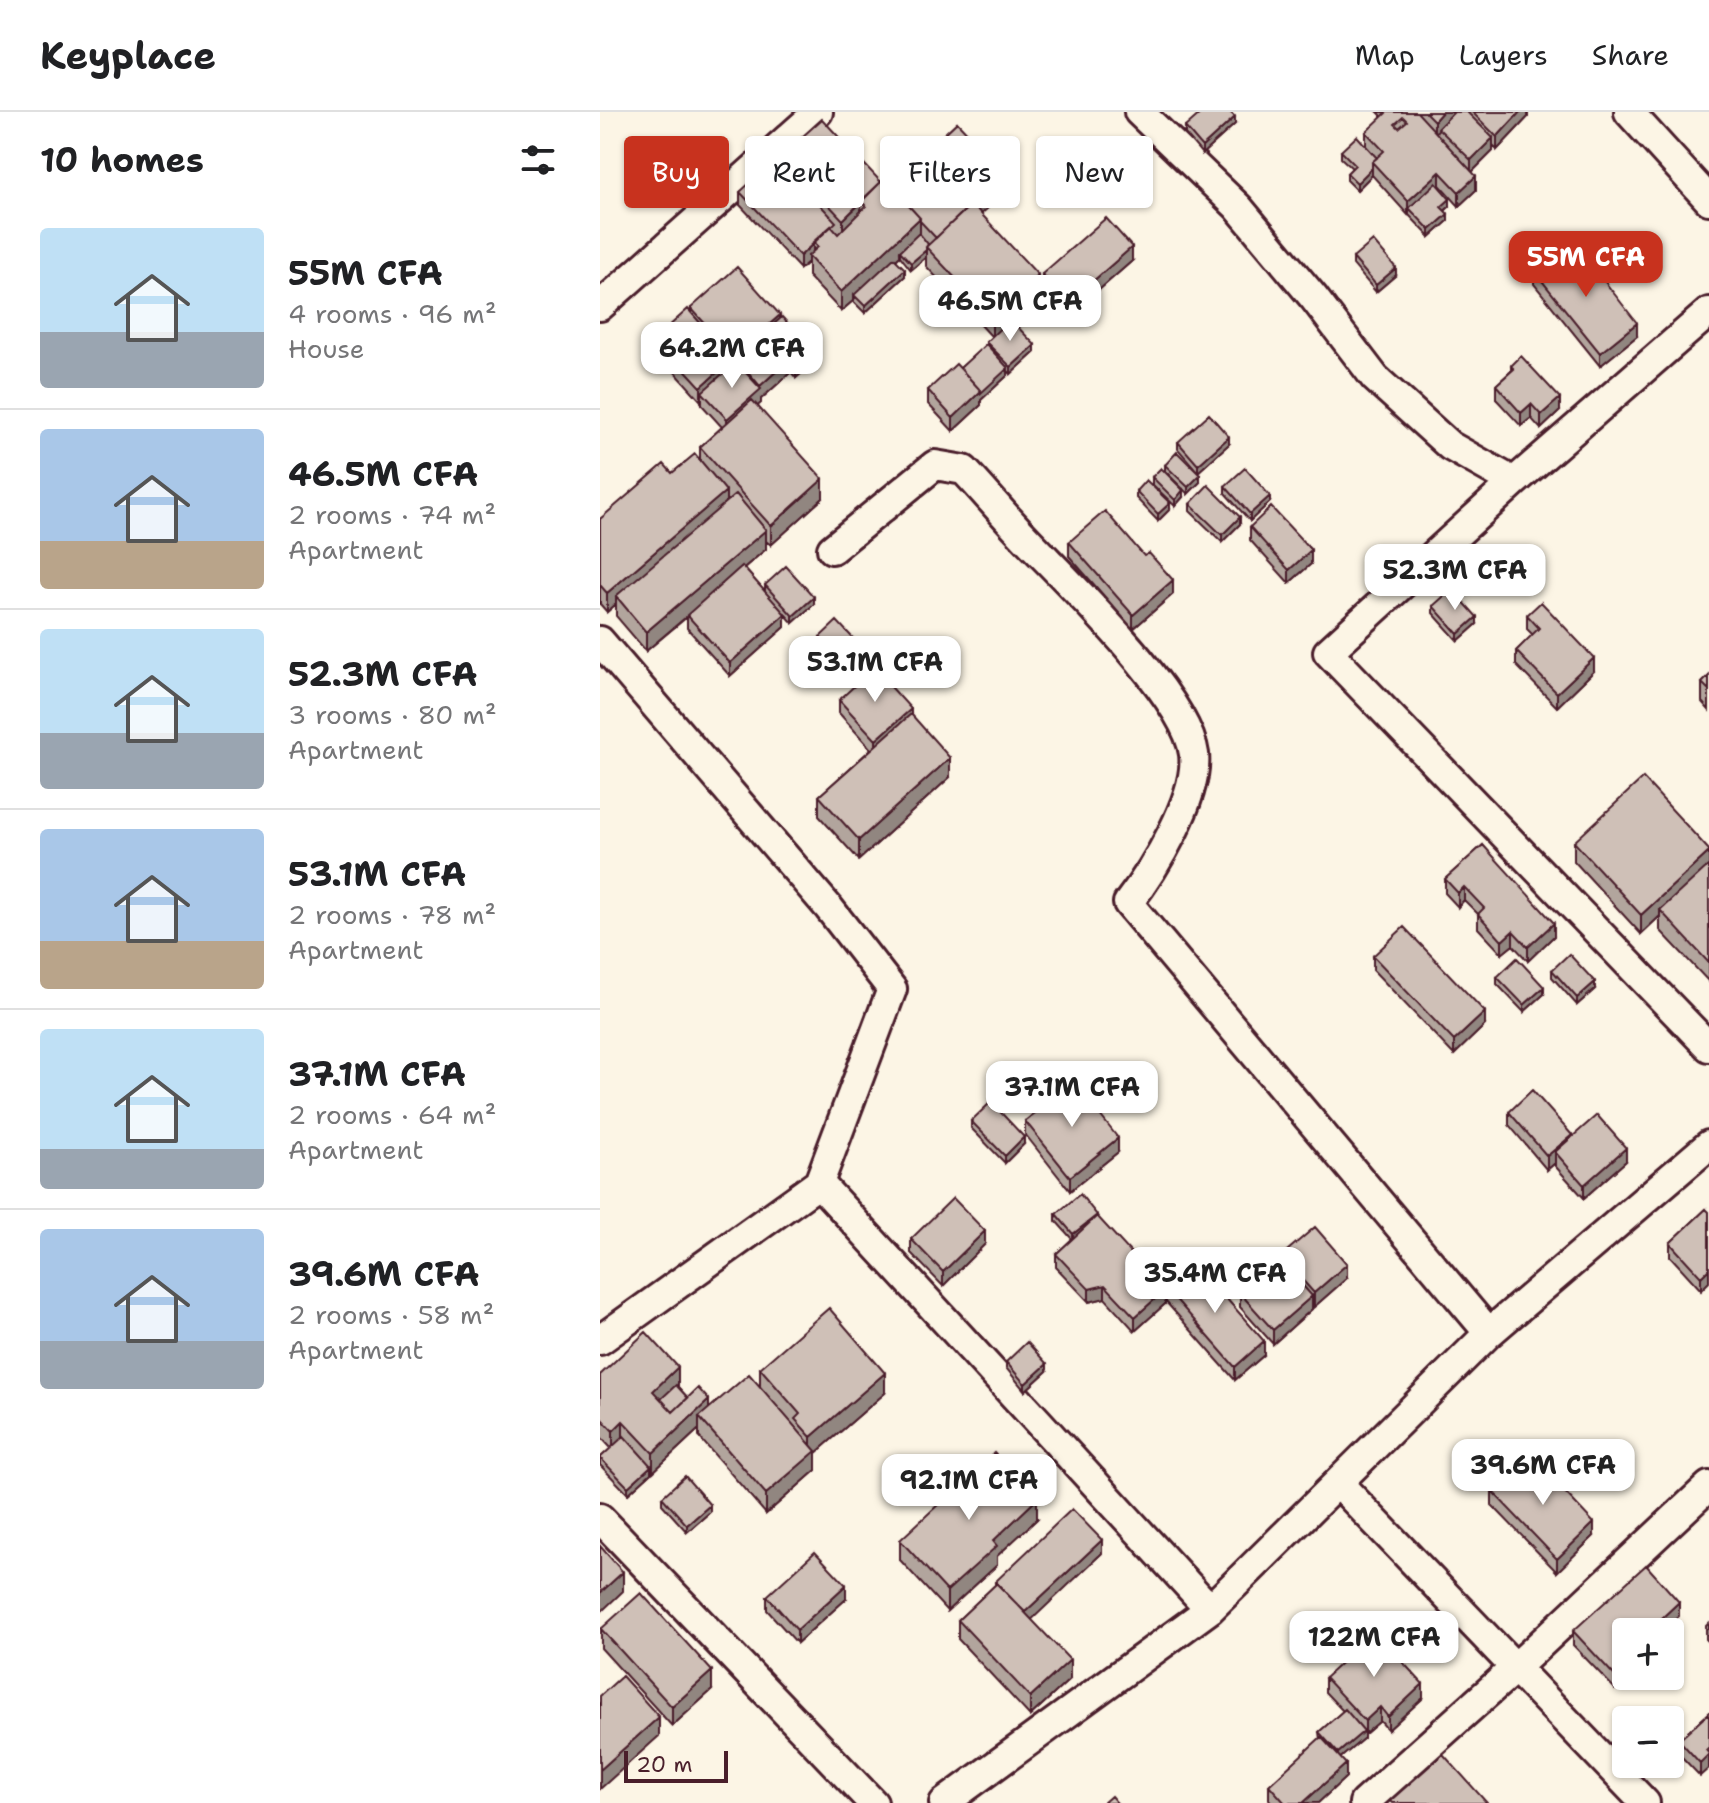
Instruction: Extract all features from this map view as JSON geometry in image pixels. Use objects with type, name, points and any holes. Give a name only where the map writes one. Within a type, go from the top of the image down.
[{"type":"street","points":[[600,306],[818,112]]},
{"type":"street","points":[[1139,112],[1238,207],[1314,298],[1375,378],[1450,446],[1514,482]]},
{"type":"street","points":[[1629,112],[1709,200]]},
{"type":"street","points":[[1709,312],[1514,482],[1328,652],[1709,1047]]},
{"type":"street","points":[[832,549],[935,465],[964,470],[1150,676],[1185,729],[1194,755],[1191,782],[1150,874],[1128,903],[1489,1333]]},
{"type":"street","points":[[600,641],[829,908],[892,989],[819,1183],[600,1340]]},
{"type":"street","points":[[944,1803],[1210,1609],[1489,1333],[1709,1145]]},
{"type":"street","points":[[819,1183],[1210,1609]]},
{"type":"street","points":[[1339,1484],[1645,1803]]},
{"type":"street","points":[[1364,1803],[1515,1668],[1709,1486]]},
{"type":"street","points":[[600,1518],[873,1803]]},
{"type":"building","points":[[1202,112],[1230,112],[1235,117],[1202,147],[1185,127]]},
{"type":"building","points":[[1417,112],[1476,176],[1459,192],[1440,172],[1408,201],[1372,162],[1384,151],[1366,132],[1386,113]],"holes":[[[1403,117],[1407,121],[1399,128],[1395,124]]]},
{"type":"building","points":[[1425,112],[1442,112],[1434,121]]},
{"type":"building","points":[[1454,112],[1467,112],[1493,138],[1471,160],[1438,128]]},
{"type":"building","points":[[1472,112],[1520,112],[1497,137]]},
{"type":"building","points":[[822,119],[838,136],[803,136]]},
{"type":"building","points":[[957,122],[970,136],[942,136]]},
{"type":"building","points":[[1357,136],[1377,158],[1357,183],[1347,173],[1355,165],[1341,151]]},
{"type":"building","points":[[864,164],[880,181],[864,199]]},
{"type":"building","points":[[880,183],[880,208],[911,208],[920,218],[841,292],[808,256],[818,247],[813,242],[831,226],[838,234],[866,206],[864,198]]},
{"type":"building","points":[[1436,183],[1450,199],[1441,207],[1448,214],[1430,230],[1409,208]]},
{"type":"building","points":[[755,208],[823,208],[836,222],[800,256]]},
{"type":"building","points":[[832,208],[855,208],[843,220]]},
{"type":"building","points":[[911,208],[967,208],[936,238]]},
{"type":"building","points":[[968,208],[976,208],[1038,275],[992,317],[926,247]]},
{"type":"building","points":[[1106,218],[1132,247],[1068,303],[1042,274]]},
{"type":"building","points":[[919,233],[928,244],[926,250],[911,263],[900,251]]},
{"type":"building","points":[[1373,241],[1396,268],[1376,285],[1353,258]]},
{"type":"building","points":[[1567,245],[1592,277],[1598,273],[1637,323],[1600,353],[1534,271]]},
{"type":"building","points":[[894,258],[905,269],[865,306],[854,295]]},
{"type":"building","points":[[737,267],[780,315],[734,356],[691,308]]},
{"type":"building","points":[[688,309],[732,359],[701,387],[656,338]]},
{"type":"building","points":[[782,317],[812,350],[796,364],[791,358],[760,386],[736,358]]},
{"type":"building","points":[[1010,319],[1035,345],[1011,367],[986,342]]},
{"type":"building","points":[[986,344],[1008,368],[981,393],[960,368]]},
{"type":"building","points":[[1521,356],[1560,398],[1541,415],[1531,404],[1521,413],[1496,385],[1514,369],[1511,366]]},
{"type":"building","points":[[736,362],[761,389],[727,419],[702,392]]},
{"type":"building","points":[[956,364],[981,391],[953,418],[928,390]]},
{"type":"building","points":[[752,400],[823,479],[771,526],[700,447]]},
{"type":"building","points":[[1209,414],[1229,437],[1198,465],[1178,442]]},
{"type":"building","points":[[1177,452],[1200,475],[1188,487],[1165,465]]},
{"type":"building","points":[[695,454],[726,491],[607,593],[600,585],[600,519],[664,464],[672,473]]},
{"type":"building","points":[[1161,468],[1183,490],[1175,500],[1152,477]]},
{"type":"building","points":[[1245,468],[1270,496],[1250,514],[1225,486]]},
{"type":"building","points":[[1146,480],[1170,503],[1158,514],[1136,491]]},
{"type":"building","points":[[1208,485],[1240,517],[1222,535],[1190,504]]},
{"type":"building","points":[[736,494],[766,530],[646,632],[616,596]]},
{"type":"building","points":[[1271,507],[1311,550],[1289,570],[1250,527]]},
{"type":"building","points":[[1105,511],[1144,556],[1149,553],[1173,580],[1133,615],[1069,542]]},
{"type":"building","points":[[742,566],[785,614],[730,663],[687,615]]},
{"type":"building","points":[[786,566],[814,597],[793,616],[765,585]]},
{"type":"building","points":[[1452,589],[1477,617],[1458,634],[1433,606]]},
{"type":"building","points":[[1541,602],[1594,658],[1557,693],[1516,651],[1539,628],[1527,615]]},
{"type":"building","points":[[837,621],[863,649],[845,665],[820,637]]},
{"type":"building","points":[[874,668],[911,709],[876,740],[839,700]]},
{"type":"building","points":[[1709,676],[1709,690],[1702,683]]},
{"type":"building","points":[[911,714],[950,758],[859,840],[819,796]]},
{"type":"building","points":[[1643,778],[1709,852],[1641,915],[1574,842]]},
{"type":"building","points":[[1483,845],[1554,923],[1528,947],[1513,931],[1502,941],[1478,914],[1484,908],[1464,887],[1458,893],[1445,879]]},
{"type":"building","points":[[1709,865],[1709,963],[1660,910]]},
{"type":"building","points":[[1404,927],[1485,1012],[1454,1041],[1373,956]]},
{"type":"building","points":[[1569,954],[1595,982],[1577,998],[1552,970]]},
{"type":"building","points":[[1517,958],[1544,987],[1524,1005],[1497,977]]},
{"type":"building","points":[[1074,1082],[1118,1138],[1070,1177],[1025,1121]]},
{"type":"building","points":[[1532,1090],[1572,1135],[1547,1156],[1509,1112]]},
{"type":"building","points":[[991,1102],[1024,1137],[1005,1156],[971,1121]]},
{"type":"building","points":[[1597,1115],[1626,1148],[1584,1185],[1555,1152]]},
{"type":"building","points":[[1080,1194],[1097,1215],[1073,1234],[1056,1214]]},
{"type":"building","points":[[953,1198],[985,1231],[943,1272],[911,1239]]},
{"type":"building","points":[[1706,1209],[1709,1212],[1709,1269],[1701,1277],[1670,1243]]},
{"type":"building","points":[[1097,1216],[1165,1290],[1135,1317],[1105,1285],[1089,1289],[1056,1254]]},
{"type":"building","points":[[1315,1227],[1347,1264],[1314,1293],[1281,1256]]},
{"type":"building","points":[[1279,1259],[1312,1296],[1273,1330],[1240,1293]]},
{"type":"building","points":[[1195,1263],[1264,1341],[1235,1367],[1166,1288]]},
{"type":"building","points":[[829,1308],[885,1373],[811,1437],[795,1419],[800,1414],[760,1368]]},
{"type":"building","points":[[646,1332],[678,1367],[653,1391],[673,1412],[698,1388],[709,1400],[653,1453],[623,1421],[613,1431],[600,1417],[600,1375]]},
{"type":"building","points":[[1027,1342],[1047,1364],[1025,1384],[1006,1362]]},
{"type":"building","points":[[749,1374],[816,1451],[766,1494],[699,1417]]},
{"type":"building","points":[[676,1385],[688,1398],[673,1412],[661,1399]]},
{"type":"building","points":[[624,1436],[651,1466],[628,1487],[600,1458]]},
{"type":"building","points":[[994,1453],[1037,1499],[993,1541],[997,1546],[947,1591],[900,1540]]},
{"type":"building","points":[[1530,1455],[1594,1523],[1557,1559],[1492,1491]]},
{"type":"building","points":[[685,1476],[710,1505],[687,1525],[662,1497]]},
{"type":"building","points":[[1072,1509],[1102,1540],[1025,1612],[995,1582]]},
{"type":"building","points":[[600,1546],[623,1572],[600,1593]]},
{"type":"building","points":[[815,1552],[846,1585],[797,1630],[767,1596]]},
{"type":"building","points":[[1646,1565],[1679,1602],[1662,1618],[1612,1618],[1612,1673],[1573,1631]]},
{"type":"building","points":[[997,1583],[1070,1660],[1030,1697],[958,1620]]},
{"type":"building","points":[[641,1593],[712,1671],[672,1707],[601,1629]]},
{"type":"building","points":[[1375,1632],[1423,1684],[1388,1717],[1380,1707],[1365,1721],[1325,1678]]},
{"type":"building","points":[[622,1676],[659,1717],[600,1770],[600,1696]]},
{"type":"building","points":[[1345,1709],[1364,1731],[1338,1753],[1319,1732]]},
{"type":"building","points":[[1709,1713],[1709,1747],[1706,1750],[1709,1754],[1700,1763],[1684,1745],[1684,1736]]},
{"type":"building","points":[[1321,1737],[1346,1764],[1303,1803],[1285,1803],[1269,1785]]},
{"type":"building","points":[[1443,1754],[1487,1803],[1390,1801]]},
{"type":"building","points":[[1111,1796],[1117,1803],[1103,1803]]}]
